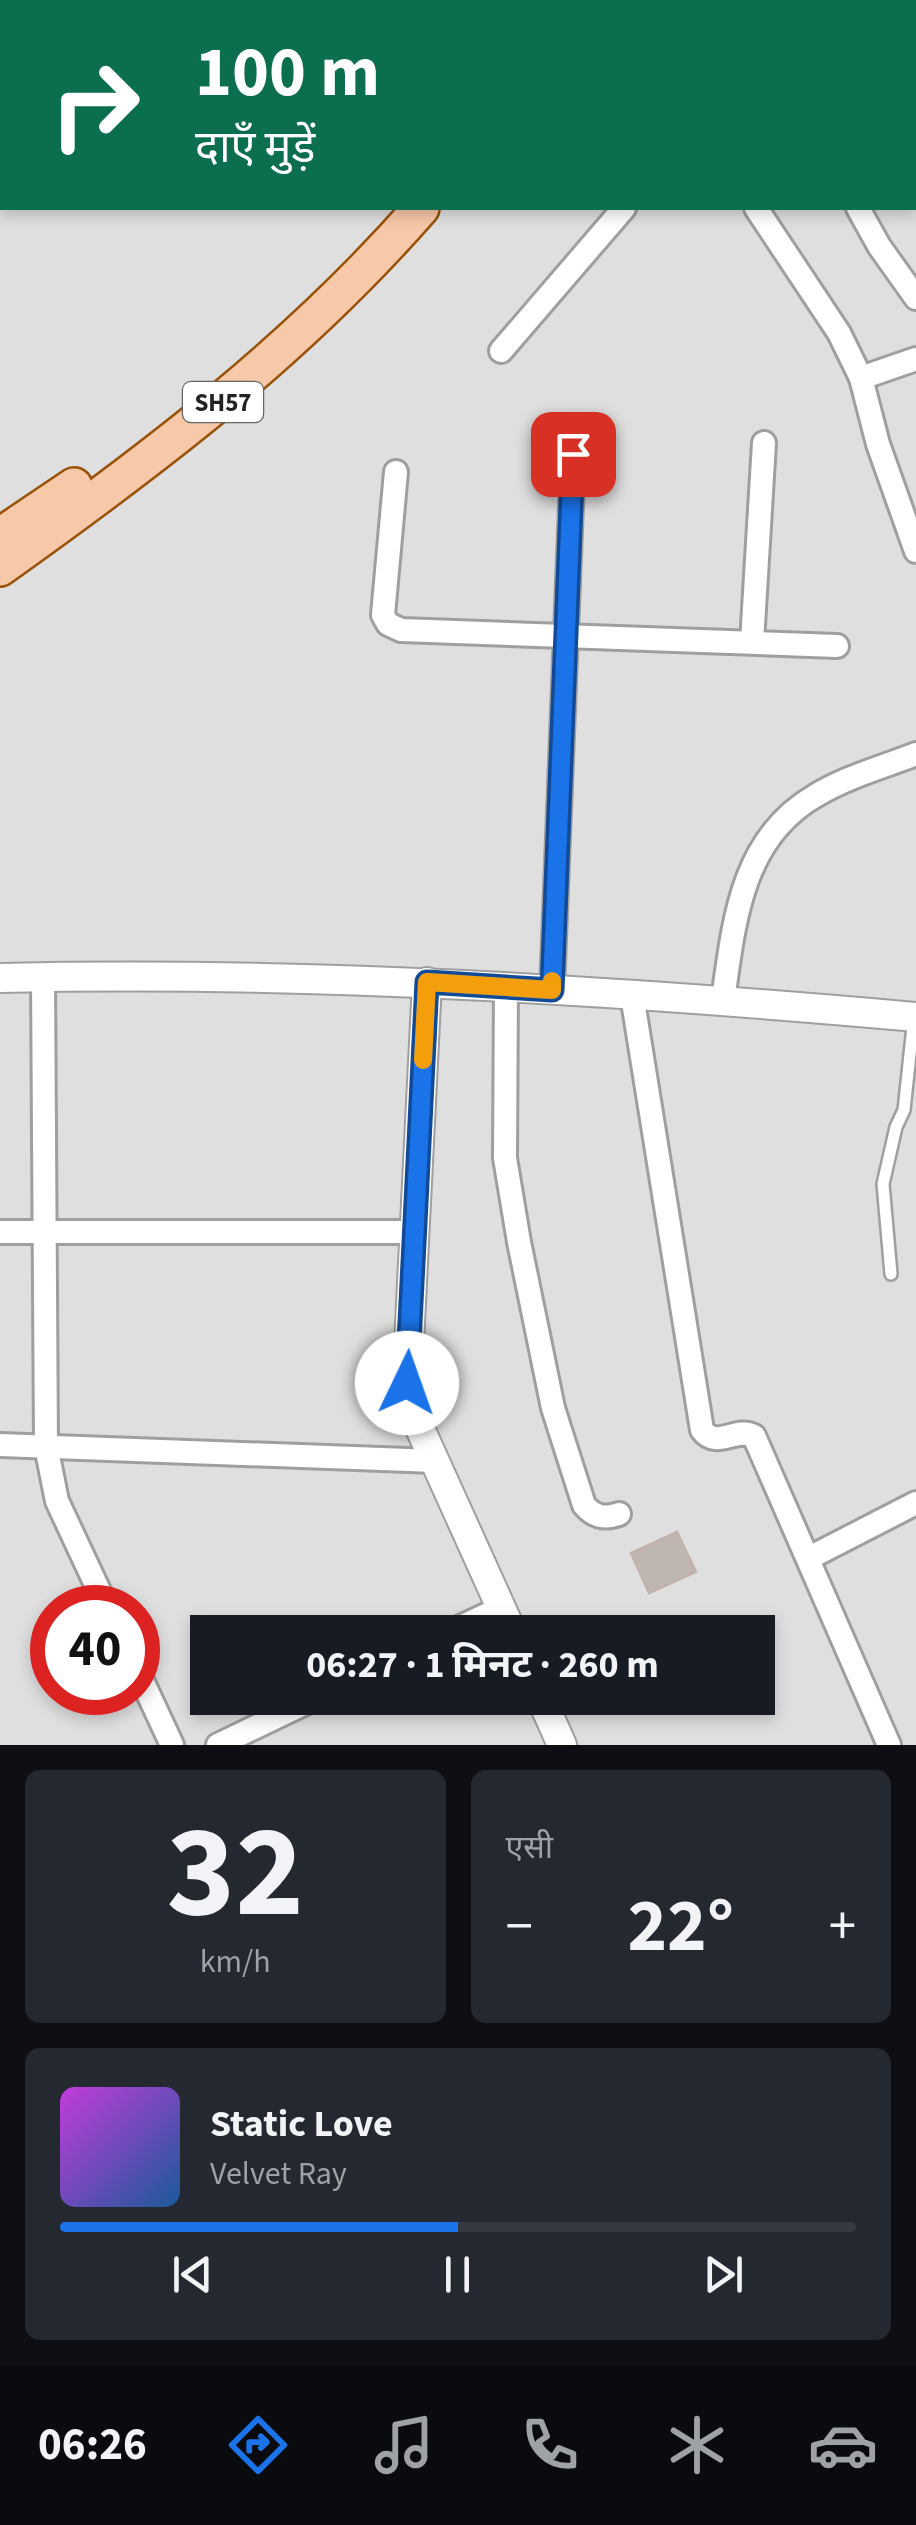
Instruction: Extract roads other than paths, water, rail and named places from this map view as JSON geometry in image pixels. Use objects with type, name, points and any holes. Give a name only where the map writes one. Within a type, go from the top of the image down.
[{"type":"main road","name":"SH57","points":[[0,536],[113,460],[214,381],[268,333],[388,210]]},
{"type":"main road","name":"SH57","points":[[0,568],[128,476],[235,392],[290,344],[419,210]]},
{"type":"street","points":[[502,351],[622,210]]},
{"type":"street","points":[[757,210],[838,334],[860,378],[878,444],[916,552]]},
{"type":"street","points":[[859,210],[916,298]]},
{"type":"street","points":[[860,378],[916,358]]},
{"type":"street","points":[[752,642],[764,444]]},
{"type":"street","points":[[552,990],[573,454]]},
{"type":"street","points":[[396,472],[383,615],[388,624],[401,630],[837,646]]},
{"type":"street","points":[[722,1000],[733,927],[754,860],[769,833],[817,794],[916,754]]},
{"type":"street","points":[[43,977],[46,1446],[57,1500],[97,1585]]},
{"type":"street","points":[[0,978],[427,982],[722,1000],[915,1017]]},
{"type":"street","points":[[427,982],[407,1383],[418,1424],[504,1615]]},
{"type":"street","points":[[506,988],[505,1158],[518,1242],[554,1408],[584,1505],[591,1514],[608,1518],[619,1514]]},
{"type":"street","points":[[632,994],[702,1430],[708,1438],[716,1440],[744,1432],[754,1436],[890,1745]]},
{"type":"street","points":[[0,1232],[416,1232]]},
{"type":"street","points":[[0,1445],[435,1461]]},
{"type":"street","points":[[809,1558],[916,1503]]},
{"type":"street","points":[[158,1715],[172,1745]]},
{"type":"street","points":[[218,1745],[281,1715]]},
{"type":"street","points":[[549,1715],[562,1745]]},
{"type":"lane","points":[[892,1274],[883,1184],[896,1127],[904,1110],[915,1017]]}]
